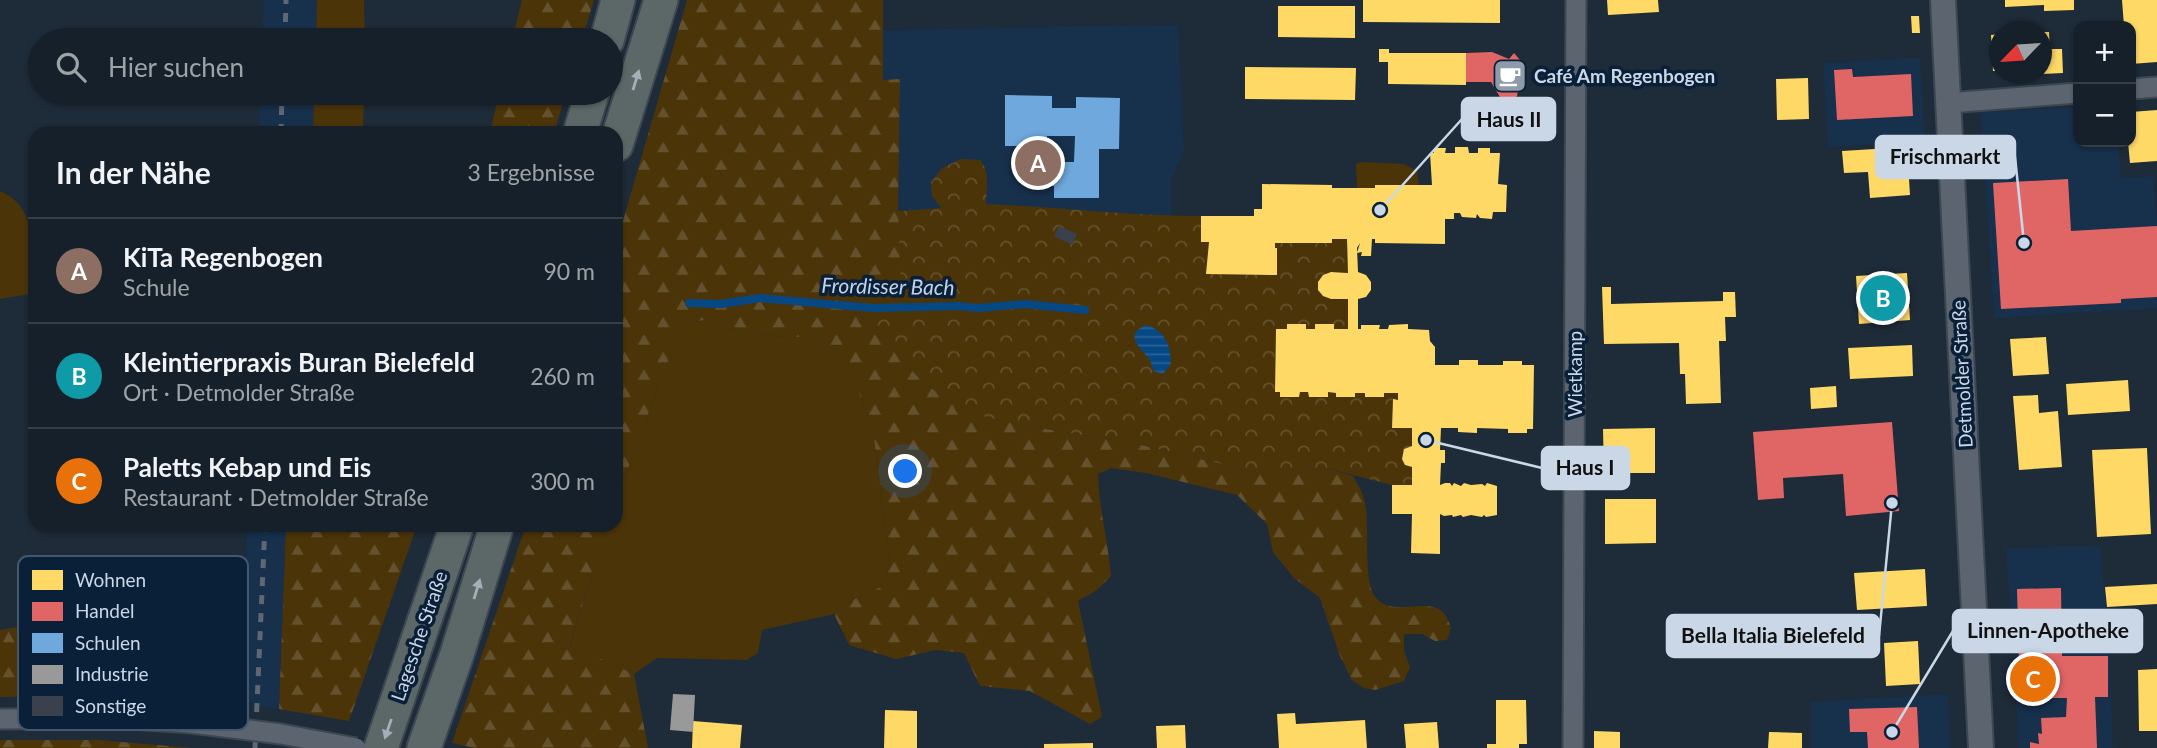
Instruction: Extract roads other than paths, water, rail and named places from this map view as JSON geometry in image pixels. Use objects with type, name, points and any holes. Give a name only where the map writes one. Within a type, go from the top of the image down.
[{"type":"highway","points":[[610,28],[618,0]]},
{"type":"highway","points":[[622,126],[661,0]]},
{"type":"highway","points":[[582,126],[588,105]]},
{"type":"highway","name":"Lagesche Straße","points":[[381,748],[455,532]]},
{"type":"highway","name":"Lagesche Straße","points":[[424,748],[495,532]]},
{"type":"street","name":"Wietkamp","points":[[1573,748],[1576,0]]},
{"type":"street","name":"Detmolder Straße","points":[[1943,0],[1981,748]]},
{"type":"street","points":[[2136,89],[2157,87]]},
{"type":"street","points":[[1948,103],[2073,93]]},
{"type":"street","points":[[0,719],[18,719]]},
{"type":"street","points":[[248,730],[356,748]]},
{"type":"water","points":[[1146,325],[1158,331],[1168,345],[1171,364],[1163,374],[1154,371],[1150,360],[1136,342],[1135,333]]},
{"type":"waterway","name":"Frordisser Bach","points":[[689,303],[721,304],[760,298],[873,308],[978,308],[1025,304],[1085,310]]},
{"type":"railway","points":[[285,28],[286,0]]},
{"type":"railway","points":[[281,126],[282,105]]},
{"type":"railway","points":[[255,748],[265,532]]},
{"type":"place","name":"Café Am Regenbogen","points":[[1510,76]]},
{"type":"place","name":"KiTa Regenbogen","points":[[1038,163]]},
{"type":"place","name":"Haus II","points":[[1380,210]]},
{"type":"place","name":"Frischmarkt","points":[[2024,243]]},
{"type":"place","name":"Kleintierpraxis Buran Bielefeld","points":[[1883,298]]},
{"type":"place","name":"Haus I","points":[[1426,440]]},
{"type":"place","name":"Bella Italia Bielefeld","points":[[1892,503]]},
{"type":"place","name":"Paletts Kebap und Eis","points":[[2033,679]]},
{"type":"place","name":"Linnen-Apotheke","points":[[1892,732]]}]
